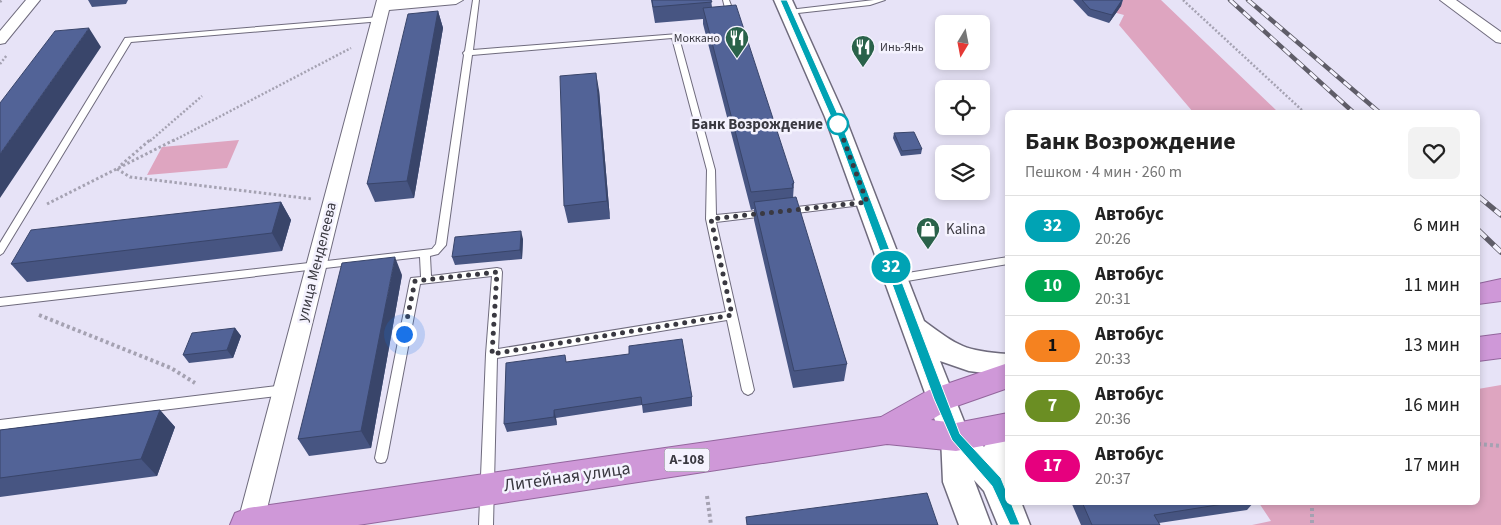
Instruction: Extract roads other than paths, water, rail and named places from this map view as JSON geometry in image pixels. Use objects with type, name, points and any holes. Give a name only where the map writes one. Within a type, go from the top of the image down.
[{"type":"highway","points":[[1480,294],[1501,290]]},
{"type":"highway","points":[[1480,349],[1501,346]]},
{"type":"highway","name":"Литейная улица","points":[[887,430],[940,399],[1005,376]]},
{"type":"highway","name":"Литейная улица","points":[[249,525],[887,430],[956,437],[1005,428]]},
{"type":"street","points":[[3,33],[33,0]]},
{"type":"street","points":[[380,15],[456,0]]},
{"type":"street","points":[[1447,0],[1501,39]]},
{"type":"street","points":[[786,6],[835,117],[940,399],[956,437],[996,482],[1005,504]]},
{"type":"street","name":"улица Менделеева","points":[[249,525],[380,15]]},
{"type":"street","points":[[914,327],[926,340],[943,353],[967,361],[1005,365]]},
{"type":"street","points":[[956,437],[959,482],[975,525]]},
{"type":"street","points":[[996,482],[995,456],[1005,441]]},
{"type":"street","points":[[1006,505],[1014,525]]},
{"type":"lane","points":[[2,302],[435,252],[441,245],[476,0]]},
{"type":"lane","points":[[726,0],[731,16]]},
{"type":"lane","points":[[786,6],[816,8],[882,0]]},
{"type":"lane","points":[[0,251],[128,40],[380,15]]},
{"type":"lane","points":[[467,53],[676,36],[711,170],[711,219],[748,390]]},
{"type":"lane","points":[[711,219],[867,202]]},
{"type":"lane","points":[[425,254],[426,280]]},
{"type":"lane","points":[[896,279],[1005,261]]},
{"type":"lane","points":[[381,458],[415,281],[497,272],[486,525]]},
{"type":"lane","points":[[492,354],[732,315]]},
{"type":"lane","points":[[0,425],[285,390]]},
{"type":"railway","points":[[1230,0],[1351,110]]},
{"type":"railway","points":[[1248,0],[1377,110]]},
{"type":"railway","points":[[1480,198],[1501,215]]},
{"type":"railway","points":[[1480,232],[1501,252]]},
{"type":"place","name":"Моккано","points":[[737,59]]},
{"type":"place","name":"Инь-Янь","points":[[863,68]]},
{"type":"place","name":"Банк Возрождение","points":[[838,124]]},
{"type":"place","name":"Kalina","points":[[928,250]]}]
